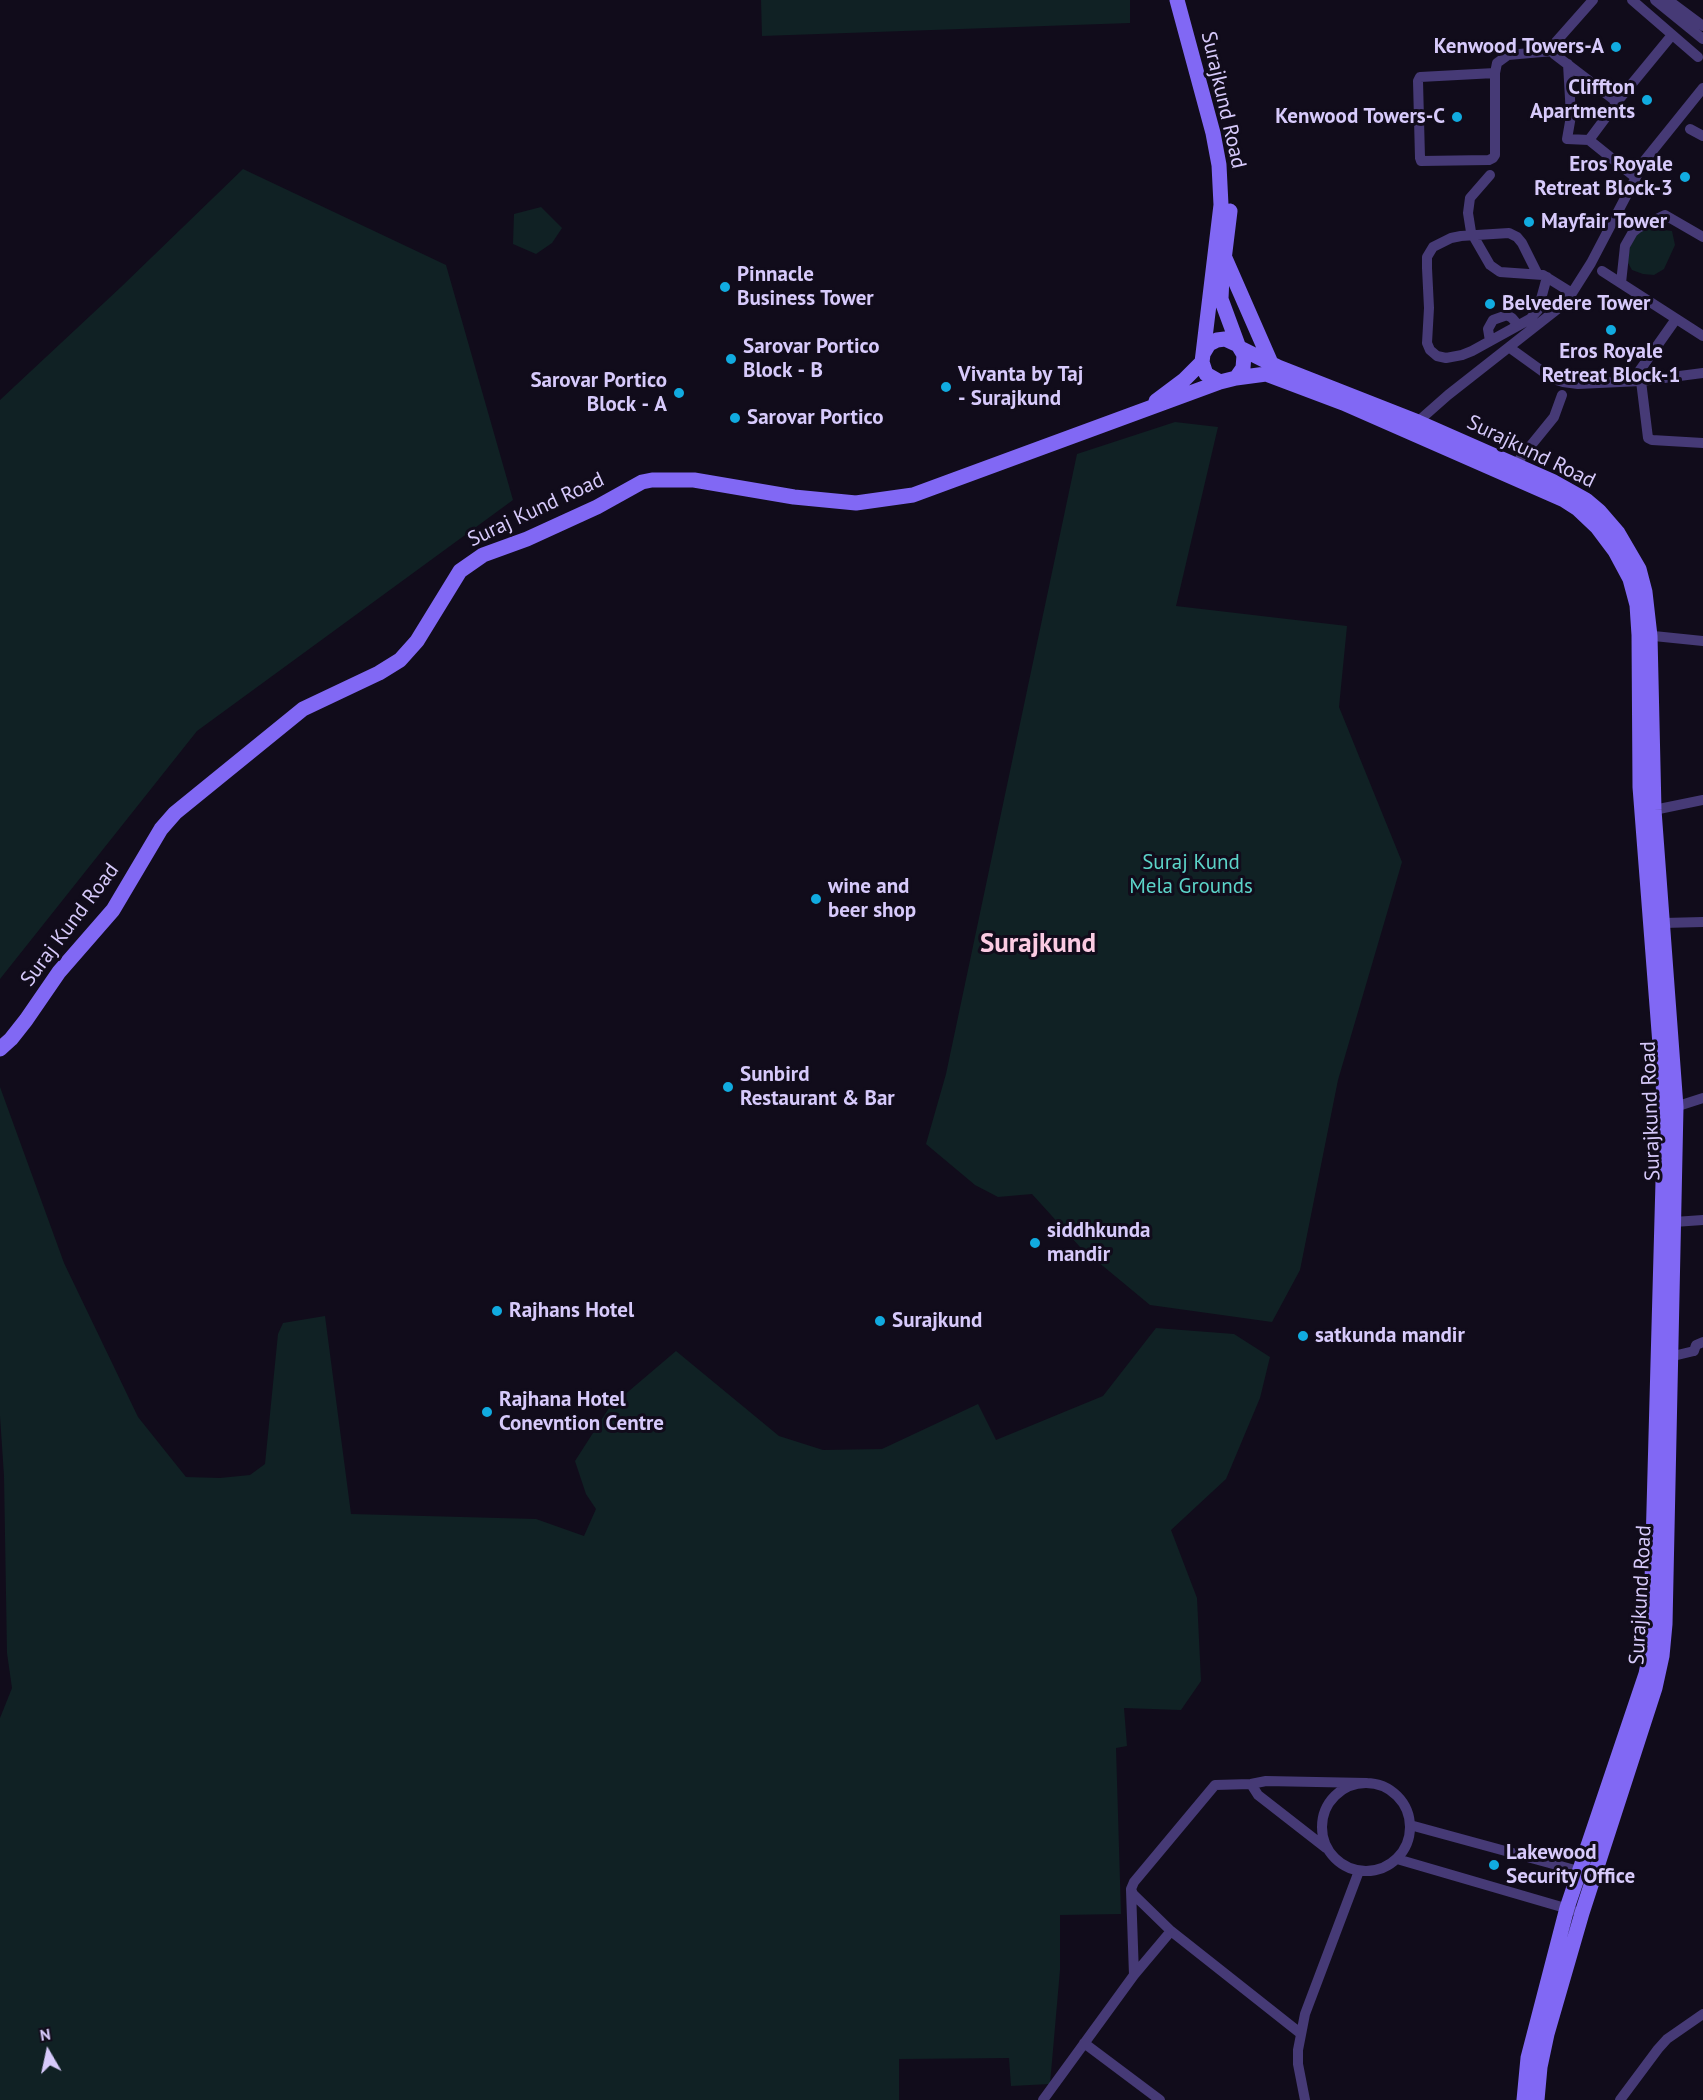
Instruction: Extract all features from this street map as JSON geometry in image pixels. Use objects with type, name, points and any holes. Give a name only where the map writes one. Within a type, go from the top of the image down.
[{"type":"main road","name":"Surajkund Road","points":[[1177,0],[1213,133],[1219,165],[1221,205],[1202,358]]},
{"type":"main road","name":"Surajkund Road","points":[[1187,0],[1226,143],[1231,194],[1221,299],[1240,347],[1270,363],[1412,426],[1578,509],[1605,537],[1624,566],[1634,590],[1645,635],[1654,810],[1663,923],[1670,1108],[1665,1358],[1665,1624],[1662,1656],[1654,1688],[1582,1913],[1547,2034],[1540,2067],[1537,2100]]},
{"type":"main road","points":[[1225,258],[1270,363]]},
{"type":"main road","points":[[1144,410],[1184,380],[1202,358],[1209,344],[1216,340],[1225,339],[1240,347],[1245,361],[1236,378],[1228,382],[1220,382],[1206,374],[1202,358]]},
{"type":"main road","name":"Surajkund Road","points":[[1236,378],[1266,374],[1515,465],[1586,500],[1609,521],[1631,554],[1639,569],[1645,592],[1640,787],[1670,1108]]},
{"type":"main road","name":"Suraj Kund Road","points":[[0,1049],[16,1033],[59,972],[113,910],[161,829],[175,813],[303,709],[379,673],[400,660],[417,641],[460,571],[483,555],[527,540],[597,507],[642,482],[652,480],[694,480],[794,497],[855,502],[913,495],[1220,382]]},
{"type":"main road","name":"Surajkund Road","points":[[1524,2100],[1528,2058],[1567,1908],[1649,1663],[1665,1358],[1671,1306],[1674,1222],[1668,1201]]},
{"type":"street","points":[[1553,51],[1554,44],[1593,0]]},
{"type":"street","points":[[1632,0],[1698,57]]},
{"type":"street","points":[[1655,0],[1703,39]]},
{"type":"street","points":[[1668,0],[1703,26]]},
{"type":"street","points":[[1589,140],[1672,35]]},
{"type":"street","points":[[1495,72],[1420,77],[1418,81],[1421,161],[1489,160],[1493,158],[1495,155],[1495,72],[1497,63],[1508,55],[1553,51],[1617,102]]},
{"type":"street","points":[[1568,64],[1571,116],[1566,139],[1589,140],[1635,177]]},
{"type":"street","points":[[1412,426],[1560,307],[1572,293],[1610,228],[1645,160],[1703,88]]},
{"type":"street","points":[[1690,129],[1703,136]]},
{"type":"street","points":[[1490,175],[1470,198],[1468,213],[1474,236],[1490,265],[1500,272],[1542,275]]},
{"type":"street","points":[[1621,283],[1625,246],[1638,228],[1665,215],[1703,237]]},
{"type":"street","points":[[1610,228],[1628,239]]},
{"type":"street","points":[[1542,275],[1538,310],[1530,319],[1472,351],[1446,358],[1437,357],[1430,350],[1427,343],[1429,308],[1426,268],[1433,247],[1451,238],[1496,233],[1509,233],[1518,237],[1542,275],[1572,293]]},
{"type":"street","points":[[1602,271],[1703,336]]},
{"type":"street","points":[[1490,341],[1488,329],[1493,320],[1507,315],[1518,325]]},
{"type":"street","points":[[1676,319],[1640,375],[1648,438],[1703,443]]},
{"type":"street","points":[[1510,348],[1553,379],[1578,384],[1640,375],[1703,373]]},
{"type":"street","points":[[1515,465],[1554,417],[1562,394]]},
{"type":"street","points":[[1645,635],[1703,641]]},
{"type":"street","points":[[1654,810],[1702,801]]},
{"type":"street","points":[[1663,923],[1703,922]]},
{"type":"street","points":[[1670,1108],[1703,1098]]},
{"type":"street","points":[[1674,1222],[1703,1220]]},
{"type":"street","points":[[1665,1358],[1699,1355],[1696,1345],[1703,1342]]},
{"type":"street","points":[[1134,1974],[1131,1890],[1134,1882],[1212,1787],[1266,1781],[1367,1783],[1383,1786],[1397,1796],[1406,1809],[1410,1825],[1407,1844],[1397,1859],[1379,1870],[1359,1871],[1340,1863],[1326,1848],[1258,1795],[1251,1784]]},
{"type":"street","points":[[1326,1848],[1321,1830],[1324,1812],[1334,1796],[1349,1786],[1367,1783]]},
{"type":"street","points":[[1410,1825],[1595,1875]]},
{"type":"street","points":[[1397,1859],[1582,1913]]},
{"type":"street","points":[[1305,2100],[1298,2064],[1300,2033],[1305,2014],[1359,1871]]},
{"type":"street","points":[[1131,1890],[1132,1894],[1171,1931],[1300,2033]]},
{"type":"street","points":[[1043,2100],[1134,1974],[1171,1931]]},
{"type":"street","points":[[1620,2100],[1667,2039],[1703,2014]]},
{"type":"street","points":[[1084,2043],[1160,2100]]},
{"type":"green space","points":[[761,0],[1130,0],[1130,23],[762,36]]},
{"type":"green space","points":[[243,169],[446,265],[513,500],[197,731],[0,979],[0,400]]},
{"type":"green space","points":[[541,207],[562,228],[552,243],[536,254],[513,244],[514,214]]},
{"type":"green space","points":[[1648,228],[1672,231],[1675,245],[1664,269],[1654,275],[1632,270],[1627,261],[1633,234]]},
{"type":"green space","name":"Suraj Kund Mela Grounds","points":[[1175,422],[1218,427],[1176,606],[1347,626],[1339,707],[1402,862],[1338,1080],[1300,1270],[1272,1322],[1150,1305],[1080,1247],[1032,1194],[998,1197],[975,1185],[926,1144],[946,1074],[1077,454]]},
{"type":"green space","points":[[0,1087],[64,1263],[138,1417],[186,1477],[220,1478],[250,1475],[265,1464],[278,1334],[283,1323],[325,1316],[351,1514],[536,1519],[584,1536],[596,1509],[586,1494],[575,1461],[609,1408],[676,1351],[779,1436],[823,1450],[882,1449],[978,1404],[996,1440],[1103,1396],[1156,1328],[1234,1334],[1270,1357],[1260,1398],[1226,1479],[1171,1530],[1197,1598],[1201,1681],[1181,1710],[1124,1708],[1127,1746],[1116,1748],[1121,1914],[1060,1915],[1060,1970],[1050,2084],[1011,2086],[1009,2058],[899,2059],[899,2100],[0,2100],[0,1718],[12,1688],[7,1653],[4,1476],[0,1416]]},
{"type":"place","name":"Kenwood Towers-A","points":[[1616,47]]},
{"type":"place","name":"Cliffton Apartments","points":[[1647,100]]},
{"type":"place","name":"Kenwood Towers-C","points":[[1457,117]]},
{"type":"place","name":"Eros Royale Retreat Block-3","points":[[1685,177]]},
{"type":"place","name":"Mayfair Tower","points":[[1529,222]]},
{"type":"place","name":"Pinnacle Business Tower","points":[[725,287]]},
{"type":"place","name":"Belvedere Tower","points":[[1490,304]]},
{"type":"place","name":"Eros Royale Retreat Block-1","points":[[1611,330]]},
{"type":"place","name":"Sarovar Portico Block - B","points":[[731,359]]},
{"type":"place","name":"Vivanta by Taj - Surajkund","points":[[946,387]]},
{"type":"place","name":"Sarovar Portico Block - A","points":[[679,393]]},
{"type":"place","name":"Sarovar Portico","points":[[735,418]]},
{"type":"place","name":"wine and beer shop","points":[[816,899]]},
{"type":"place","name":"Sunbird Restaurant & Bar","points":[[728,1087]]},
{"type":"place","name":"siddhkunda mandir","points":[[1035,1243]]},
{"type":"place","name":"Rajhans Hotel","points":[[497,1311]]},
{"type":"place","name":"Surajkund","points":[[880,1321]]},
{"type":"place","name":"satkunda mandir","points":[[1303,1336]]},
{"type":"place","name":"Rajhana Hotel Conevntion Centre","points":[[487,1412]]},
{"type":"place","name":"Lakewood Security Office","points":[[1494,1865]]},
{"type":"district","name":"Surajkund","points":[[1038,944]]}]
